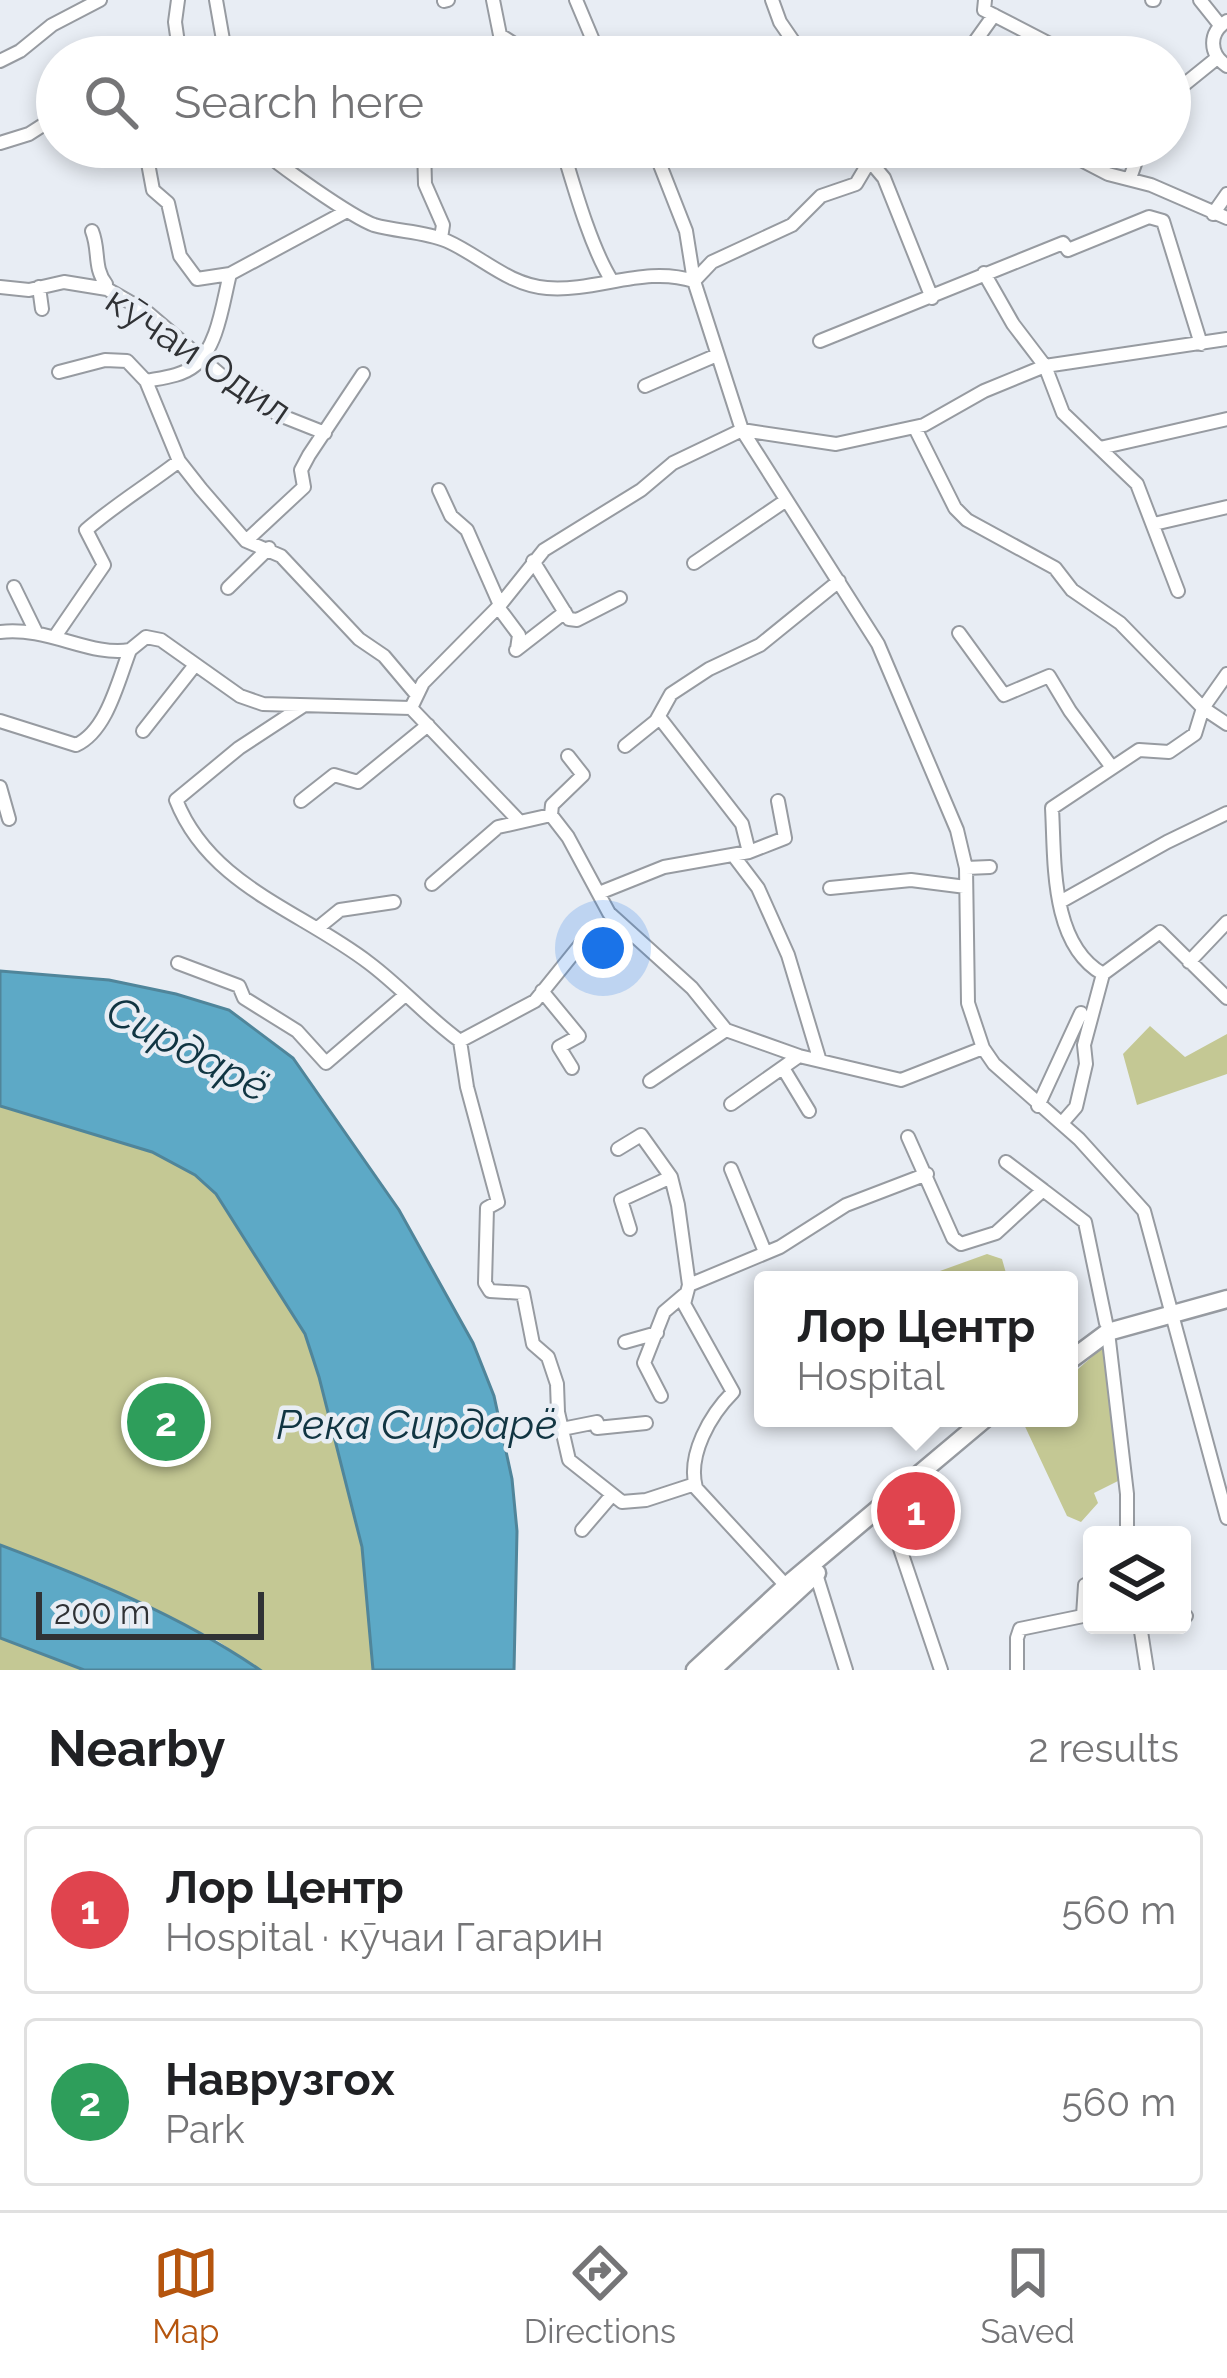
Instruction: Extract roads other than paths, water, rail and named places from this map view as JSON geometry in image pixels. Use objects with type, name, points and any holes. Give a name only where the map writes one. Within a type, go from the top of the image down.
[{"type":"highway","points":[[1078,1344],[1107,1328],[1227,1289]]},
{"type":"highway","points":[[1171,1308],[1227,1299]]},
{"type":"highway","points":[[1078,1353],[1107,1328]]},
{"type":"highway","points":[[695,1670],[976,1427]]},
{"type":"highway","points":[[712,1670],[790,1590],[816,1574],[989,1427]]},
{"type":"street","points":[[38,36],[100,0]]},
{"type":"street","points":[[177,36],[178,0]]},
{"type":"street","points":[[216,0],[222,36]]},
{"type":"street","points":[[493,0],[502,36]]},
{"type":"street","points":[[576,0],[591,36]]},
{"type":"street","points":[[772,0],[790,36]]},
{"type":"street","points":[[985,0],[984,10],[1034,36]]},
{"type":"street","points":[[1191,82],[1222,62],[1212,41],[1224,23],[1200,0]]},
{"type":"street","points":[[979,36],[994,15]]},
{"type":"street","points":[[0,61],[36,38]]},
{"type":"street","points":[[0,143],[36,129]]},
{"type":"street","points":[[149,168],[153,190],[168,203],[180,256],[197,280],[230,274],[347,211]]},
{"type":"street","points":[[288,168],[372,224],[441,238],[503,275],[539,287],[563,289],[669,273],[694,281]]},
{"type":"street","points":[[424,168],[424,184],[443,225],[441,238]]},
{"type":"street","points":[[569,168],[595,255],[612,281]]},
{"type":"street","points":[[661,168],[686,231],[694,281],[742,430],[878,644],[957,830],[966,868],[968,1003],[983,1048],[1144,1211],[1227,1518]]},
{"type":"street","points":[[694,281],[712,262],[792,226],[821,196],[856,184],[865,168]]},
{"type":"street","points":[[874,168],[884,178],[932,298]]},
{"type":"street","points":[[1096,168],[1220,216],[1227,194]]},
{"type":"street","points":[[1130,178],[1134,168]]},
{"type":"street","points":[[1176,196],[1163,220],[1201,344]]},
{"type":"street","points":[[820,341],[1063,244],[1068,250],[1143,218],[1163,220]]},
{"type":"street","points":[[92,231],[97,243],[96,270],[106,284],[98,286]]},
{"type":"street","points":[[984,272],[1013,324],[1045,366],[1063,413],[1137,484],[1178,591]]},
{"type":"street","points":[[146,381],[188,370],[202,357],[217,325],[230,274]]},
{"type":"street","name":"кӯчаи Одил","points":[[0,287],[64,282],[98,286],[147,312],[228,381],[248,387],[277,414],[325,433]]},
{"type":"street","points":[[39,287],[42,309]]},
{"type":"street","points":[[0,632],[56,635],[114,653],[130,650],[146,638],[161,640],[240,695],[262,704],[413,701],[533,561],[641,490],[673,463],[742,430],[836,444],[915,428],[984,391],[1045,366],[1227,338]]},
{"type":"street","points":[[646,386],[717,356]]},
{"type":"street","points":[[58,372],[105,360],[127,361],[146,381],[179,461],[246,541],[269,548],[320,594],[359,639],[384,656],[428,725],[520,822]]},
{"type":"street","name":"кӯчаи Одил","points":[[246,541],[304,487],[301,470],[363,374]]},
{"type":"street","points":[[1100,448],[1227,418]]},
{"type":"street","points":[[915,428],[955,508],[967,520],[1054,568],[1072,590],[1120,623],[1203,708],[1227,724]]},
{"type":"street","points":[[56,635],[104,565],[86,530],[114,503],[142,490],[179,461]]},
{"type":"street","points":[[439,490],[451,515],[467,530],[499,606],[520,635],[516,650],[565,612]]},
{"type":"street","points":[[694,563],[785,501]]},
{"type":"street","points":[[1154,524],[1227,507]]},
{"type":"street","points":[[228,588],[269,548]]},
{"type":"street","points":[[533,561],[569,619],[578,620],[620,598]]},
{"type":"street","points":[[626,746],[659,717],[671,694],[760,645],[839,580]]},
{"type":"street","points":[[14,587],[36,632]]},
{"type":"street","points":[[959,633],[1004,695],[1049,676],[1111,766]]},
{"type":"street","points":[[0,721],[76,745],[89,739],[112,698],[130,650]]},
{"type":"street","points":[[142,731],[195,664]]},
{"type":"street","points":[[1103,974],[1088,966],[1061,917],[1052,808],[1138,751],[1168,752],[1195,734],[1203,708],[1227,674]]},
{"type":"street","points":[[304,705],[239,748],[176,800],[188,831],[215,863],[373,966],[460,1040],[466,1087],[498,1202],[487,1208],[485,1283],[490,1291],[523,1293],[532,1344],[548,1357],[557,1384],[569,1460],[622,1502],[646,1500],[695,1484]]},
{"type":"street","points":[[659,717],[742,824],[748,852]]},
{"type":"street","points":[[302,801],[334,776],[358,782],[428,725]]},
{"type":"street","points":[[568,756],[583,776],[552,805],[551,815],[609,913],[692,988],[726,1030],[800,1056],[901,1080],[983,1048]]},
{"type":"street","points":[[0,787],[9,819]]},
{"type":"street","points":[[599,893],[664,867],[748,852],[785,838],[778,801]]},
{"type":"street","points":[[1060,902],[1227,813]]},
{"type":"street","points":[[432,884],[498,827],[551,815]]},
{"type":"street","points":[[733,855],[758,888],[788,955],[819,1058]]},
{"type":"street","points":[[966,868],[990,867]]},
{"type":"street","points":[[830,888],[910,880],[966,886]]},
{"type":"street","points":[[319,927],[340,910],[394,902]]},
{"type":"street","points":[[1189,962],[1227,922]]},
{"type":"street","points":[[460,1040],[535,1001],[585,939],[621,924]]},
{"type":"street","points":[[1062,1123],[1076,1107],[1086,1064],[1084,1045],[1103,974],[1160,932],[1227,998]]},
{"type":"street","points":[[178,963],[239,986],[244,998],[297,1031],[326,1063],[404,996]]},
{"type":"street","points":[[542,992],[579,1036],[559,1047],[572,1067]]},
{"type":"street","points":[[1038,1106],[1081,1013]]},
{"type":"street","points":[[650,1081],[726,1030]]},
{"type":"street","points":[[731,1104],[800,1056]]},
{"type":"street","points":[[783,1068],[809,1111]]},
{"type":"street","points":[[618,1149],[640,1135],[671,1178],[687,1290],[684,1304],[733,1393],[712,1414],[692,1472],[695,1484],[790,1590]]},
{"type":"street","points":[[908,1137],[953,1238],[961,1244],[996,1233],[1043,1190]]},
{"type":"street","points":[[1006,1162],[1085,1222],[1107,1328],[1127,1526]]},
{"type":"street","points":[[731,1168],[765,1252]]},
{"type":"street","points":[[661,1396],[644,1363],[664,1312],[687,1290],[780,1247],[846,1205],[927,1174]]},
{"type":"street","points":[[631,1228],[621,1200],[671,1178]]},
{"type":"street","points":[[625,1342],[657,1333]]},
{"type":"street","points":[[562,1429],[597,1422],[597,1428],[646,1423]]},
{"type":"street","points":[[582,1531],[612,1495]]},
{"type":"street","points":[[886,1510],[941,1670]]},
{"type":"street","points":[[816,1574],[847,1670]]},
{"type":"street","points":[[1017,1670],[1020,1630],[1083,1616]]},
{"type":"street","points":[[1145,1634],[1148,1670]]},
{"type":"water","name":"Река Сирдарё","points":[[0,971],[109,980],[176,994],[229,1010],[293,1058],[399,1210],[473,1343],[494,1396],[512,1479],[517,1531],[514,1670],[373,1670],[362,1547],[305,1334],[216,1194],[195,1175],[152,1152],[0,1106]]},
{"type":"water","points":[[0,1545],[166,1615],[260,1670],[84,1670],[0,1638]]},
{"type":"place","name":"Наврузгох","points":[[166,1422]]},
{"type":"place","name":"Лор Центр","points":[[916,1511]]},
{"type":"water label","name":"Сирдарё","points":[[188,1048]]}]
